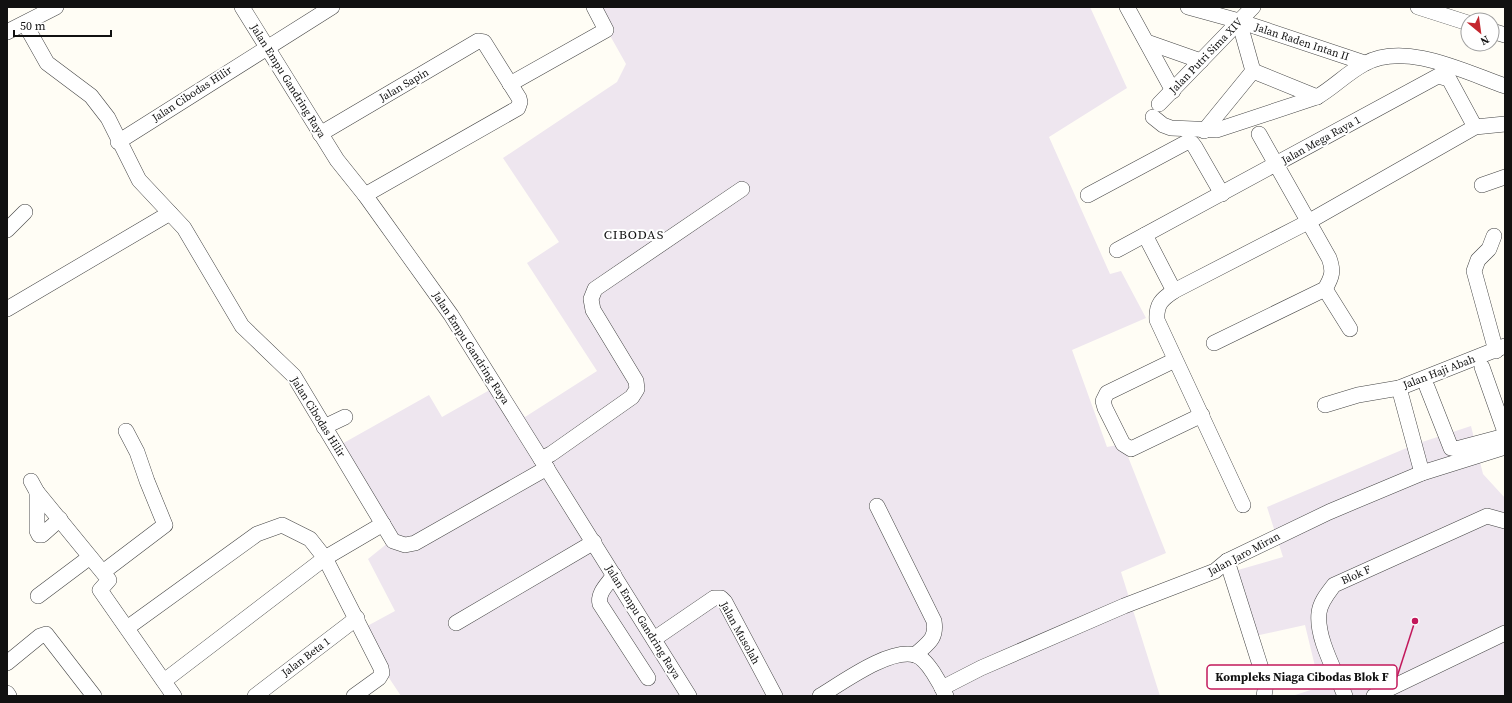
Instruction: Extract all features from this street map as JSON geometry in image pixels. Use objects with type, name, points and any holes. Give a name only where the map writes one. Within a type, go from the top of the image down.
[{"type":"street","points":[[7,32],[56,7]]},
{"type":"street","name":"Jalan Empu Gandring Raya","points":[[242,7],[337,160],[365,195],[451,315],[594,542],[654,640],[685,695]]},
{"type":"street","name":"Jalan Cibodas Hilir","points":[[118,142],[266,47],[332,7]]},
{"type":"street","points":[[365,195],[516,110],[520,105],[520,102],[510,84],[606,30],[594,7]]},
{"type":"street","points":[[1127,7],[1148,42],[1172,91]]},
{"type":"street","name":"Jalan Raden Intan II","points":[[1188,7],[1239,21],[1365,63]]},
{"type":"street","name":"Jalan Putri Sima XIV","points":[[1204,131],[1171,128],[1163,125],[1156,110],[1172,91],[1253,7]]},
{"type":"street","points":[[1418,7],[1460,20]]},
{"type":"street","points":[[1239,21],[1253,71]]},
{"type":"street","name":"Jalan Cibodas Hilir","points":[[25,24],[47,63],[91,96],[108,118],[118,142],[139,180],[184,228],[242,326],[294,376],[393,541],[405,545],[415,543],[544,464]]},
{"type":"street","name":"Jalan Sapin","points":[[320,134],[478,41],[483,41],[486,45],[510,84]]},
{"type":"street","points":[[1148,42],[1202,60]]},
{"type":"street","points":[[1204,131],[1217,130],[1317,97],[1331,89],[1365,63],[1391,56],[1414,56],[1505,86]]},
{"type":"street","points":[[1253,71],[1317,97]]},
{"type":"street","points":[[1204,131],[1253,71]]},
{"type":"street","name":"Jalan Mega Raya 1","points":[[1117,250],[1438,76],[1449,79],[1475,127]]},
{"type":"street","points":[[1243,505],[1157,320],[1156,311],[1161,300],[1174,291],[1308,222],[1475,127],[1505,124]]},
{"type":"street","points":[[1214,343],[1326,289],[1333,275],[1333,267],[1259,134]]},
{"type":"street","points":[[1088,195],[1187,142],[1192,143],[1195,147],[1222,194]]},
{"type":"street","points":[[1482,186],[1505,177]]},
{"type":"street","points":[[544,464],[551,454],[632,397],[637,389],[636,381],[593,310],[591,299],[595,289],[742,190]]},
{"type":"street","points":[[7,230],[25,212]]},
{"type":"street","points":[[7,309],[170,212]]},
{"type":"street","points":[[1145,236],[1174,291]]},
{"type":"street","points":[[1494,236],[1490,249],[1478,260],[1474,271],[1500,348]]},
{"type":"street","points":[[1326,289],[1350,329]]},
{"type":"street","name":"Jalan Haji Abah","points":[[1325,405],[1358,395],[1399,388],[1500,348]]},
{"type":"street","points":[[1175,360],[1107,393],[1103,401],[1105,408],[1123,444],[1130,449],[1202,415]]},
{"type":"street","points":[[1482,367],[1505,432]]},
{"type":"street","points":[[1427,387],[1451,448],[1456,449],[1505,436]]},
{"type":"street","points":[[1399,388],[1422,473]]},
{"type":"street","points":[[324,426],[345,417]]},
{"type":"street","points":[[103,572],[166,525],[147,481],[137,452],[126,431]]},
{"type":"street","name":"Jalan Jaro Miran","points":[[944,692],[981,668],[1124,606],[1215,571],[1227,562],[1328,512],[1422,473],[1505,447]]},
{"type":"street","points":[[60,519],[42,535],[38,535],[34,487],[60,519],[90,557],[110,581],[100,590],[174,696]]},
{"type":"street","points":[[820,696],[889,657],[915,655],[930,641],[936,631],[934,621],[877,506]]},
{"type":"street","name":"Blok F","points":[[1345,696],[1319,631],[1319,612],[1325,597],[1334,585],[1487,516],[1505,521]]},
{"type":"street","points":[[164,681],[326,558],[383,524]]},
{"type":"street","points":[[127,628],[257,534],[282,525],[310,539],[326,558],[357,618],[382,672],[379,678],[354,696]]},
{"type":"street","points":[[456,623],[594,542]]},
{"type":"street","points":[[38,596],[90,557]]},
{"type":"street","points":[[1227,562],[1266,684],[1264,696]]},
{"type":"street","points":[[614,575],[601,593],[599,599],[600,604],[648,678]]},
{"type":"street","name":"Jalan Musolah","points":[[654,640],[714,598],[721,598],[725,602],[775,696]]},
{"type":"street","name":"Jalan Beta 1","points":[[255,696],[357,618]]},
{"type":"street","points":[[1374,696],[1505,633]]},
{"type":"street","points":[[7,663],[40,636],[46,634],[94,696]]},
{"type":"street","points":[[915,655],[930,669],[944,692]]},
{"type":"shaded area","points":[[594,7],[1090,7],[1127,88],[1049,137],[1110,274],[1121,271],[1146,318],[1072,350],[1107,447],[1123,444],[1166,553],[1121,572],[1160,696],[401,696],[358,631],[395,611],[368,559],[394,538],[340,445],[429,395],[442,417],[502,383],[525,417],[597,371],[527,263],[559,242],[503,158],[617,82],[626,64]]},
{"type":"shaded area","points":[[1471,426],[1483,474],[1505,498],[1505,696],[1292,696],[1320,687],[1305,625],[1246,638],[1224,574],[1283,557],[1267,507],[1416,444]]},
{"type":"place","name":"Kompleks Niaga Cibodas Blok F","points":[[1415,621]]},
{"type":"district","name":"CIBODAS","points":[[634,234]]}]
